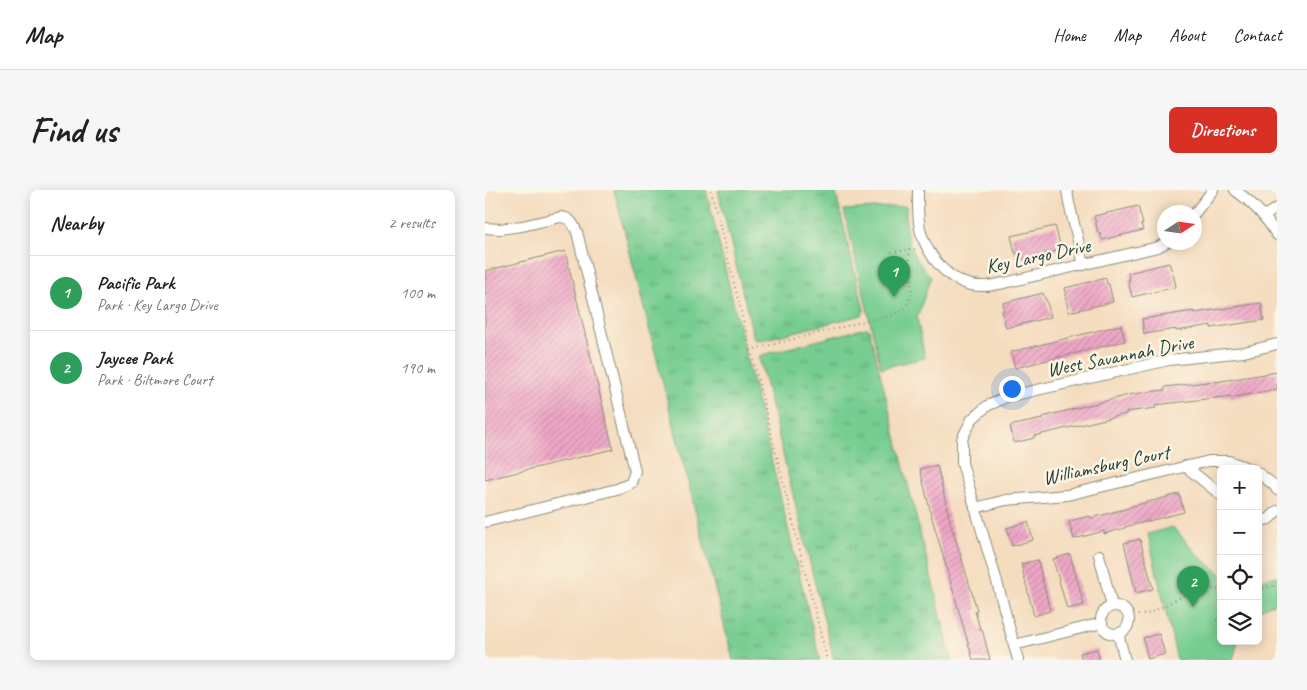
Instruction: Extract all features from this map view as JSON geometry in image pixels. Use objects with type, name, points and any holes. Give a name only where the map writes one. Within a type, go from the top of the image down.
[{"type":"street","name":"Key Largo Drive","points":[[917,190],[921,231],[927,247],[935,262],[949,275],[967,284],[984,287],[1157,247]]},
{"type":"street","points":[[1067,190],[1084,265]]},
{"type":"street","points":[[1202,205],[1213,190]]},
{"type":"street","points":[[1235,190],[1264,216],[1277,235]]},
{"type":"street","points":[[1264,216],[1277,208]]},
{"type":"street","points":[[485,228],[500,229],[522,226],[561,217],[571,221],[574,225],[635,471],[631,482],[617,489],[485,522]]},
{"type":"street","name":"West Savannah Drive","points":[[1018,660],[962,463],[962,439],[972,419],[987,406],[1006,397],[1169,360],[1244,352],[1277,344]]},
{"type":"street","name":"Williamsburg Court","points":[[975,508],[1006,500],[1067,495],[1209,461],[1228,461],[1240,465]]},
{"type":"street","name":"Williamsburg Court","points":[[1185,466],[1217,492]]},
{"type":"street","points":[[1262,476],[1274,485],[1277,490]]},
{"type":"street","points":[[1262,520],[1269,519],[1277,511]]},
{"type":"street","points":[[1099,555],[1112,606]]},
{"type":"street","points":[[1112,606],[1122,608],[1128,616],[1129,622],[1127,627],[1118,633],[1113,633],[1104,628],[1101,617],[1107,608],[1112,606]]},
{"type":"street","points":[[1014,644],[1102,622]]},
{"type":"street","points":[[1118,633],[1125,660]]},
{"type":"path","points":[[711,190],[827,660]]},
{"type":"path","points":[[891,252],[927,247]]},
{"type":"path","points":[[750,350],[898,312],[909,303],[911,292],[909,250]]},
{"type":"path","points":[[1262,588],[1277,585]]},
{"type":"path","points":[[1128,616],[1150,613],[1192,591],[1217,590]]},
{"type":"green space","points":[[614,190],[706,190],[820,660],[733,660]]},
{"type":"green space","points":[[718,190],[835,190],[864,310],[862,315],[766,339],[754,339]]},
{"type":"green space","points":[[906,206],[906,231],[909,244],[917,259],[931,277],[917,318],[925,358],[881,368],[844,210]]},
{"type":"green space","points":[[866,328],[869,329],[952,660],[834,660],[759,357]]},
{"type":"green space","points":[[1173,527],[1199,556],[1217,571],[1217,645],[1237,645],[1233,660],[1177,660],[1148,534]]},
{"type":"green space","points":[[1277,576],[1277,602],[1262,609],[1262,600],[1262,580]]},
{"type":"building","points":[[1138,206],[1143,230],[1102,240],[1100,233],[1098,233],[1094,216]]},
{"type":"building","points":[[1055,226],[1060,250],[1019,260],[1017,253],[1015,253],[1011,236]]},
{"type":"building","points":[[565,251],[613,449],[485,480],[485,271]]},
{"type":"building","points":[[1169,263],[1176,287],[1132,297],[1128,273]]},
{"type":"building","points":[[1106,278],[1113,302],[1069,312],[1065,288]]},
{"type":"building","points":[[1043,293],[1051,317],[1006,328],[1002,311],[1004,310],[1003,303]]},
{"type":"building","points":[[1261,303],[1264,320],[1211,328],[1211,325],[1144,334],[1142,319]]},
{"type":"building","points":[[1121,325],[1125,341],[1015,368],[1011,352]]},
{"type":"building","points":[[1277,372],[1277,389],[1231,398],[1231,396],[1155,405],[1156,408],[1126,412],[1126,414],[1034,436],[1034,438],[1014,443],[1010,426],[1042,419],[1042,417],[1133,394],[1165,390],[1165,387],[1216,382]]},
{"type":"building","points":[[937,465],[952,530],[977,610],[975,611],[990,660],[973,660],[932,518],[920,469]]},
{"type":"building","points":[[1179,494],[1184,512],[1104,534],[1104,531],[1074,539],[1069,521],[1090,516],[1091,518]]},
{"type":"building","points":[[1028,522],[1033,540],[1012,546],[1007,528]]},
{"type":"building","points":[[1140,539],[1153,589],[1136,593],[1124,543]]},
{"type":"building","points":[[1070,554],[1084,605],[1067,609],[1053,559]]},
{"type":"building","points":[[1038,560],[1050,611],[1034,616],[1021,564]]},
{"type":"building","points":[[1159,634],[1165,654],[1148,659],[1143,638]]},
{"type":"building","points":[[1097,649],[1100,660],[1082,660],[1080,653]]},
{"type":"place","name":"Pacific Park","points":[[894,297]]},
{"type":"place","name":"Jaycee Park","points":[[1193,607]]}]
